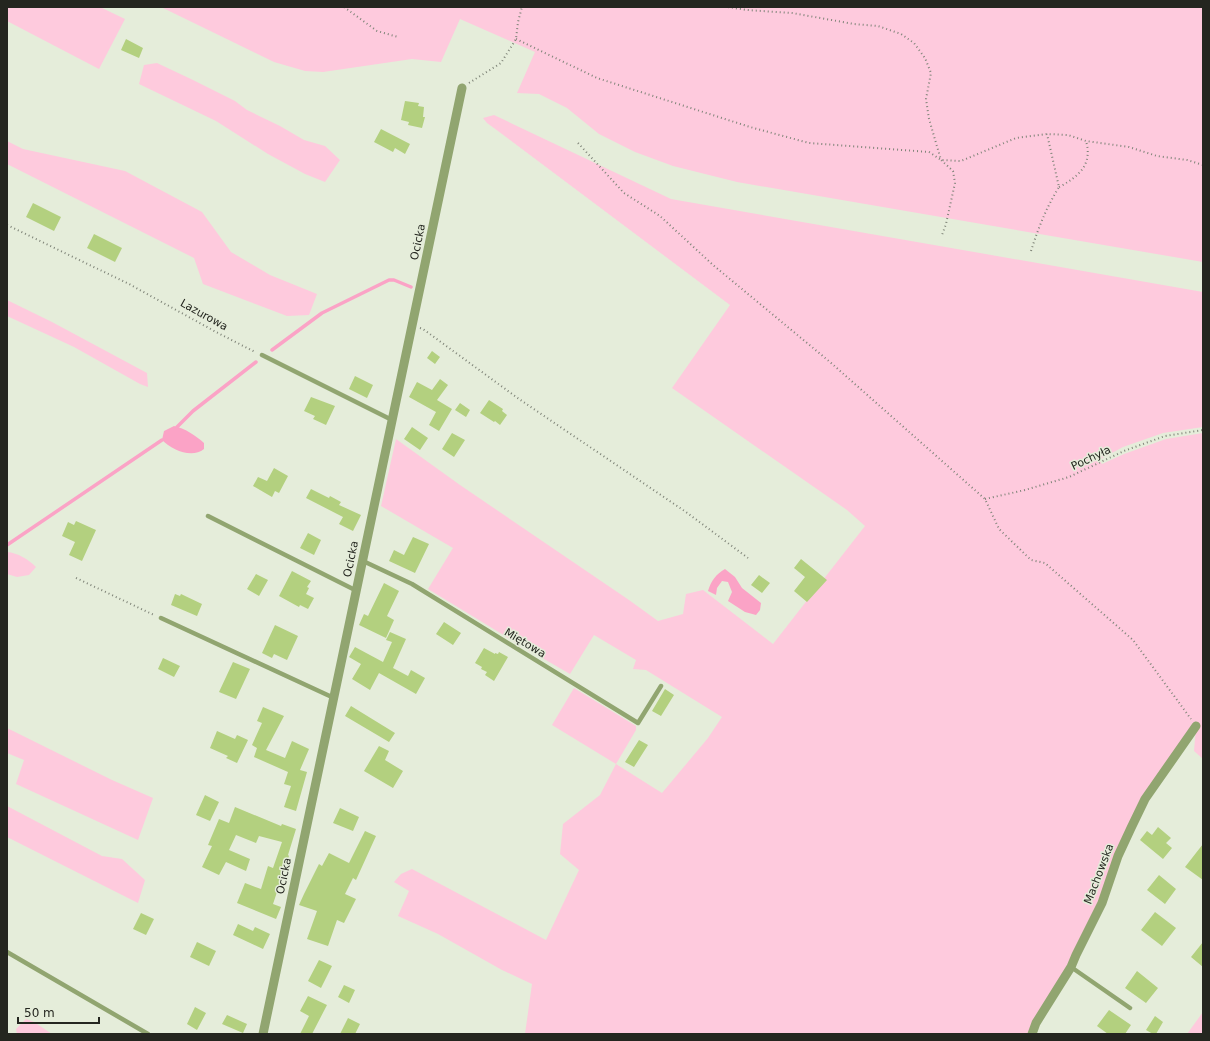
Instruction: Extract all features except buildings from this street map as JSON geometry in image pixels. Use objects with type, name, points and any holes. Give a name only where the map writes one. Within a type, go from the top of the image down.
[{"type":"street","name":"Ocicka","points":[[263,1034],[462,88]]},
{"type":"street","name":"Machowska","points":[[1032,1034],[1036,1023],[1071,967],[1102,903],[1118,856],[1145,799],[1196,726]]},
{"type":"lane","points":[[262,356],[392,420]]},
{"type":"lane","points":[[208,516],[357,591]]},
{"type":"lane","name":"Miętowa","points":[[363,561],[412,584],[638,723],[661,686]]},
{"type":"lane","points":[[161,618],[334,698]]},
{"type":"lane","points":[[7,952],[148,1034]]},
{"type":"lane","points":[[1071,967],[1130,1008]]},
{"type":"path","points":[[344,7],[377,31],[398,37]]},
{"type":"path","points":[[462,88],[502,63],[516,39],[522,7]]},
{"type":"path","points":[[728,7],[747,10],[792,13],[854,24],[878,26],[901,34],[914,43],[925,58],[931,73],[926,99],[929,119],[941,160]]},
{"type":"path","points":[[516,39],[597,78],[750,127],[809,143],[929,152],[953,171],[955,183],[946,224],[942,235]]},
{"type":"path","points":[[941,160],[961,161],[1016,138],[1047,134],[1068,135],[1086,141],[1129,148],[1157,156],[1186,160],[1203,165]]},
{"type":"path","points":[[1047,134],[1058,187]]},
{"type":"path","points":[[1031,251],[1043,216],[1058,187],[1072,180],[1082,170],[1087,159],[1088,149],[1086,141]]},
{"type":"path","points":[[578,143],[624,193],[660,216],[713,265],[830,362],[985,499],[998,529],[1031,560],[1045,563],[1133,640],[1196,726]]},
{"type":"path","name":"Lazurowa","points":[[7,225],[129,284],[262,356]]},
{"type":"path","points":[[412,327],[424,329],[519,400],[686,512],[748,558]]},
{"type":"path","name":"Pochyła","points":[[985,499],[1025,490],[1069,477],[1108,458],[1165,436],[1203,430]]},
{"type":"path","points":[[76,578],[161,618]]},
{"type":"shaded area","points":[[7,7],[100,7],[125,19],[99,69],[7,21]]},
{"type":"shaded area","points":[[161,7],[1203,7],[1203,262],[737,182],[673,166],[635,152],[599,134],[567,108],[539,94],[517,93],[535,52],[460,19],[441,62],[412,59],[323,72],[305,71],[274,62]]},
{"type":"shaded area","points":[[157,63],[235,101],[247,110],[280,126],[304,140],[325,146],[340,160],[325,182],[305,174],[268,154],[216,121],[139,84],[144,65]]},
{"type":"shaded area","points":[[494,115],[671,199],[1203,292],[1203,427],[1163,433],[1123,447],[1099,460],[1102,464],[1124,454],[1166,439],[1203,433],[1203,759],[1194,751],[1196,727],[1145,799],[1102,903],[1032,1034],[525,1034],[532,984],[502,970],[438,934],[398,916],[409,891],[394,882],[401,874],[412,869],[546,940],[579,870],[560,854],[563,824],[600,795],[616,764],[662,793],[708,738],[722,717],[646,670],[633,669],[636,660],[594,635],[570,674],[428,589],[453,548],[381,506],[396,439],[460,485],[658,621],[683,614],[686,594],[703,590],[773,644],[865,526],[847,510],[672,388],[730,305],[487,123],[483,118]]},
{"type":"shaded area","points":[[7,141],[23,149],[125,171],[202,212],[231,252],[270,275],[317,294],[309,315],[287,316],[203,284],[194,258],[7,164]]},
{"type":"shaded area","points":[[7,300],[52,322],[147,373],[148,387],[74,347],[7,316]]},
{"type":"shaded area","points":[[174,426],[197,437],[204,443],[204,449],[199,452],[188,453],[177,450],[166,444],[162,440],[164,431]]},
{"type":"shaded area","points":[[7,552],[23,557],[36,567],[29,575],[17,577],[7,574]]},
{"type":"shaded area","points":[[725,569],[735,577],[742,588],[761,603],[760,610],[756,615],[745,612],[728,601],[732,592],[728,582],[722,581],[717,588],[716,595],[708,591],[714,578]]},
{"type":"shaded area","points":[[574,688],[636,726],[636,730],[616,764],[552,725]]},
{"type":"shaded area","points":[[7,728],[112,780],[153,798],[138,840],[16,784],[24,760],[7,753]]},
{"type":"shaded area","points":[[7,806],[102,856],[122,859],[145,880],[138,903],[7,837]]},
{"type":"shaded area","points":[[1203,1012],[1203,1034],[1187,1034]]},
{"type":"shaded area","points":[[26,1019],[34,1022],[52,1034],[17,1034],[16,1029]]},
{"type":"waterway","points":[[272,350],[322,313],[389,280],[394,280],[411,287]]},
{"type":"waterway","points":[[177,427],[193,411],[256,362]]},
{"type":"waterway","points":[[7,545],[162,440]]}]
